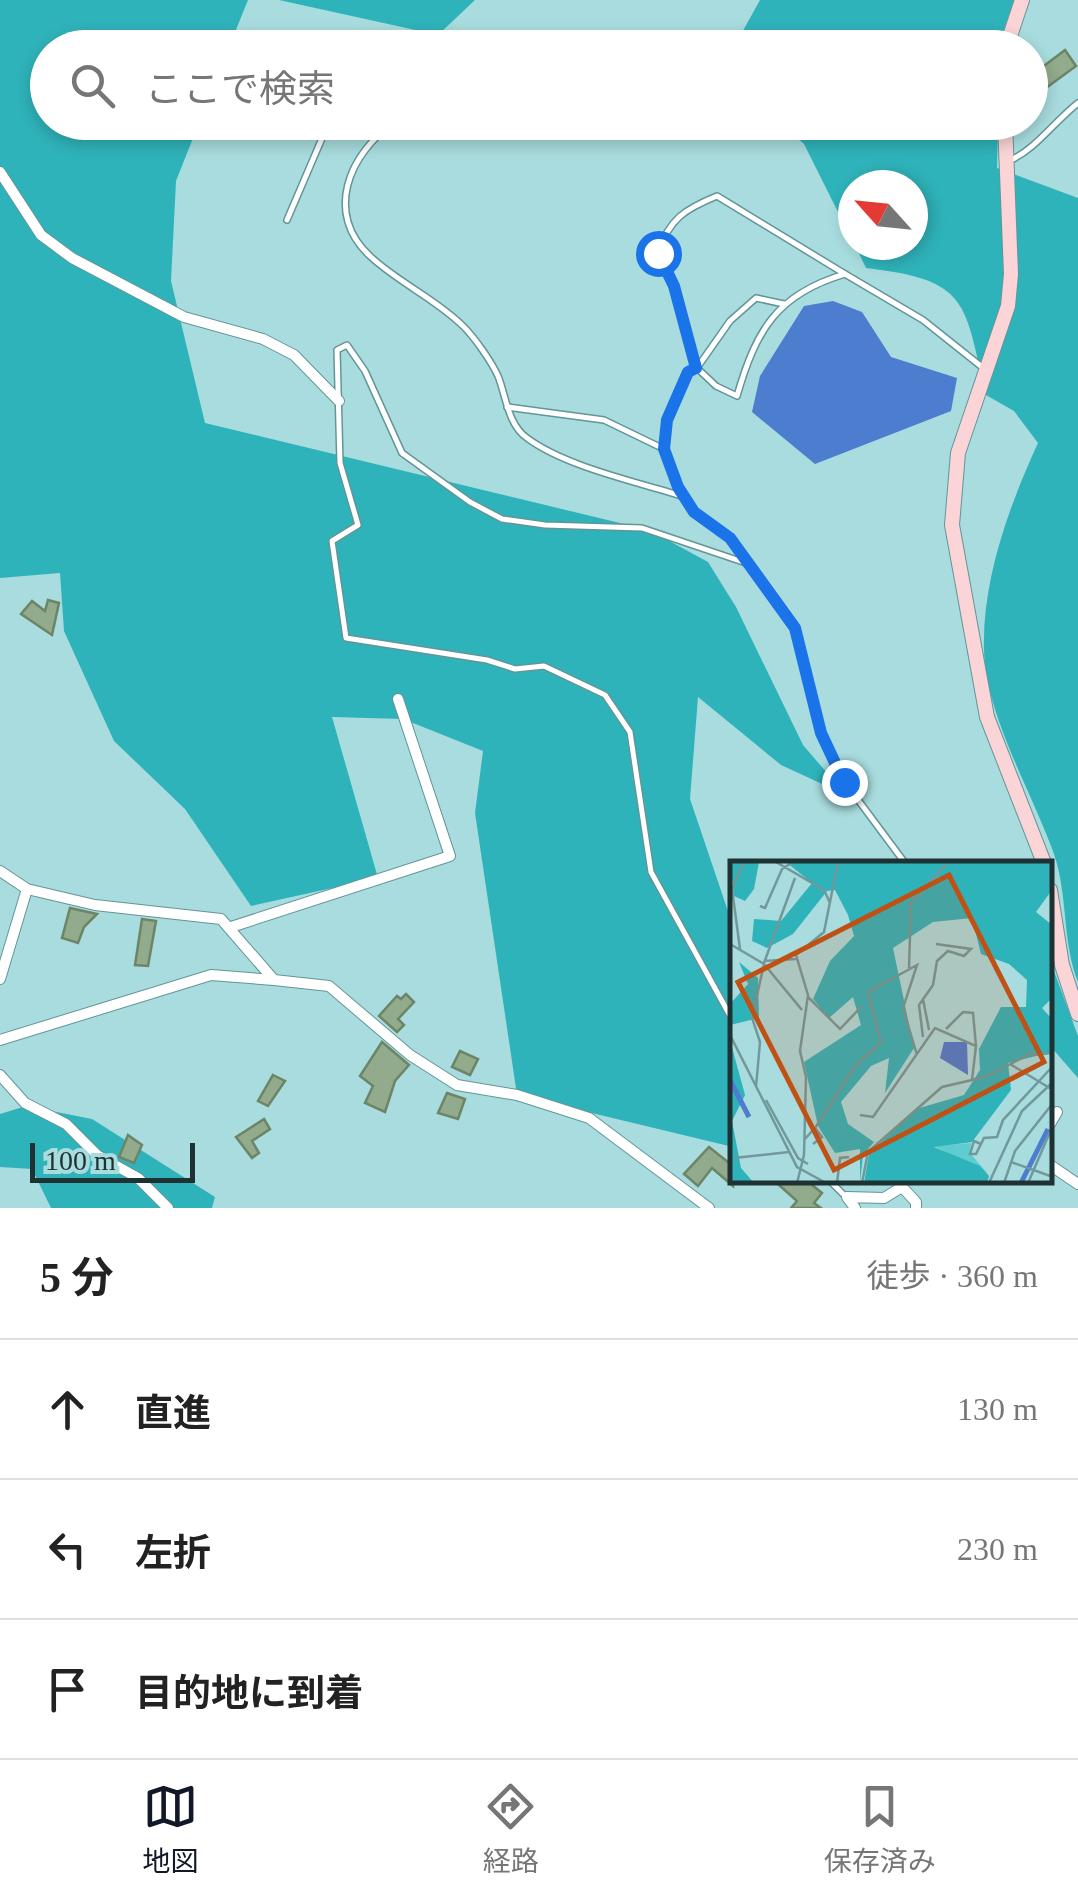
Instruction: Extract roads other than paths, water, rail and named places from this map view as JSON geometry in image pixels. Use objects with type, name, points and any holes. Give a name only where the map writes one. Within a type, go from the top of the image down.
[{"type":"street","points":[[1012,30],[1022,0]]},
{"type":"street","points":[[1005,140],[1012,274],[1001,336],[958,453],[952,525],[990,730],[1043,861]]},
{"type":"street","points":[[0,172],[42,236],[72,258],[184,317],[263,339],[294,354],[338,400]]},
{"type":"street","points":[[231,927],[450,856],[398,699]]},
{"type":"street","points":[[0,871],[27,890],[143,914],[212,915],[231,927],[274,980]]},
{"type":"street","points":[[0,980],[27,890]]},
{"type":"street","points":[[1053,909],[1062,966],[1078,1014]]},
{"type":"street","points":[[0,1040],[211,975],[329,986],[342,993],[410,1055],[457,1085],[517,1095],[589,1118],[710,1208]]},
{"type":"street","points":[[0,1076],[25,1103],[66,1124],[96,1155],[138,1178],[168,1208]]},
{"type":"street","points":[[1053,1120],[1058,1112]]},
{"type":"street","points":[[1053,1166],[1078,1184]]},
{"type":"street","points":[[847,1197],[884,1198],[902,1187],[916,1202],[916,1208]]},
{"type":"street","points":[[847,1197],[855,1208]]},
{"type":"lane","points":[[1048,128],[1078,103]]},
{"type":"lane","points":[[287,220],[321,140]]},
{"type":"lane","points":[[371,140],[346,181],[344,211],[368,255],[464,326],[498,374],[507,407],[524,437],[579,462],[685,497]]},
{"type":"lane","points":[[1006,162],[1030,152],[1038,140]]},
{"type":"lane","points":[[845,274],[818,282],[784,304],[750,352],[737,396],[716,386],[696,368],[674,286],[658,253],[666,229],[685,209],[717,196],[924,320],[988,372]]},
{"type":"lane","points":[[784,304],[756,298],[730,321],[696,368],[688,372],[667,420],[664,449],[694,512],[730,538],[795,628],[821,733],[844,782],[903,861]]},
{"type":"lane","points":[[730,1015],[652,872],[630,732],[604,695],[544,666],[515,669],[487,660],[346,638],[332,541],[358,525],[340,463],[336,350],[347,345],[365,371],[402,454],[470,502],[502,519],[545,526],[642,528],[746,563]]},
{"type":"lane","points":[[507,407],[604,420],[664,449]]},
{"type":"lane","points":[[832,1183],[847,1197]]}]
